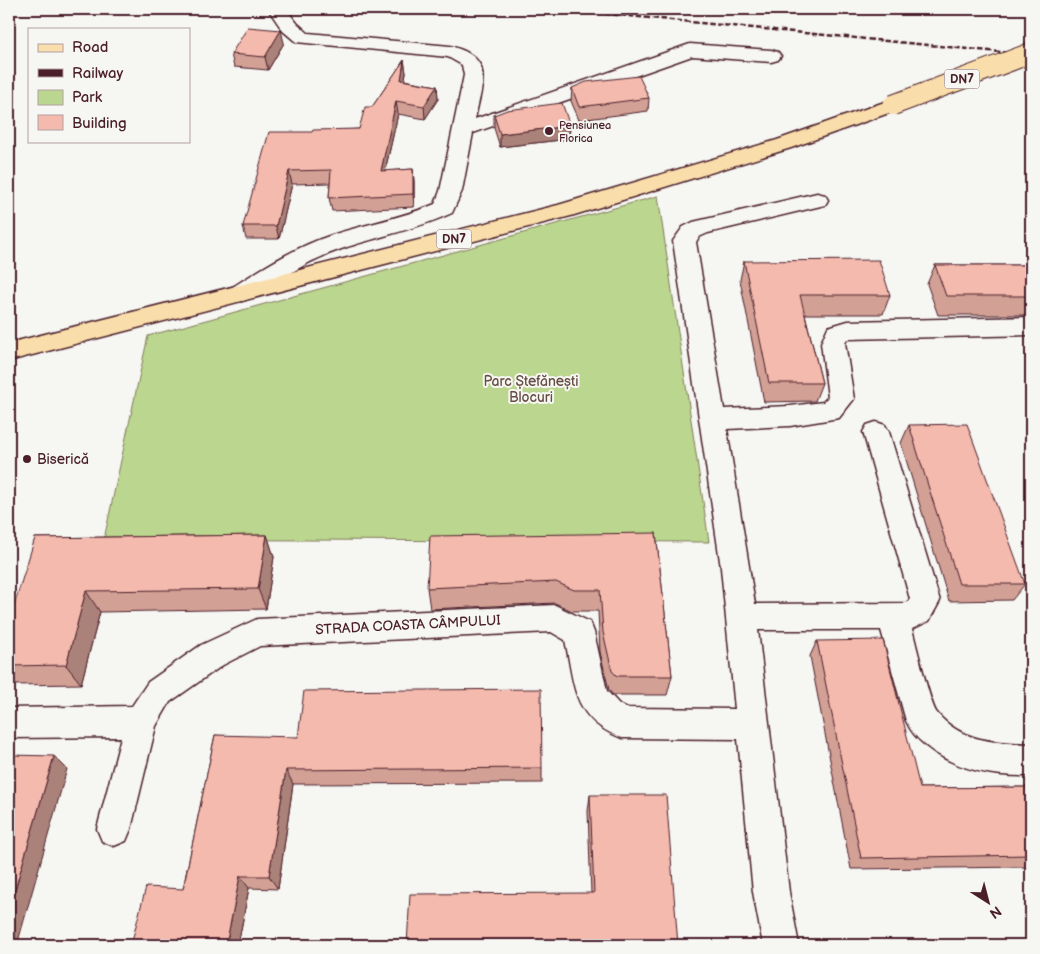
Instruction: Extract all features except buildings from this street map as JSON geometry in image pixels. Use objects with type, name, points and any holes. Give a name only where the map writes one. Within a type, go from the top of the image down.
[{"type":"main road","name":"DN7","points":[[9,352],[563,211],[784,144],[1031,53]]},
{"type":"street","points":[[239,294],[293,260],[328,244],[395,227],[428,216],[444,208],[451,191],[474,75],[472,64],[466,57],[450,52],[303,38],[290,27],[277,9]]},
{"type":"street","points":[[463,130],[690,50],[771,56]]},
{"type":"street","points":[[780,945],[771,892],[736,568],[684,241],[691,232],[701,227],[817,200]]},
{"type":"street","points":[[713,419],[790,416],[830,412],[841,399],[833,343],[837,333],[848,330],[1031,326]]},
{"type":"street","points":[[741,617],[910,616],[918,612],[925,601],[876,432]]},
{"type":"street","points":[[893,616],[922,722],[948,743],[966,752],[1009,760],[1031,760]]},
{"type":"street","name":"STRADA COASTA CÂMPULUI","points":[[114,829],[141,721],[159,692],[212,655],[257,633],[555,618],[579,632],[593,698],[608,715],[622,723],[752,724]]},
{"type":"street","points":[[9,723],[141,721]]},
{"type":"green space","name":"Parc Ștefănești Blocuri","points":[[658,196],[709,542],[104,539],[148,336]]},
{"type":"railway","points":[[557,9],[1031,55]]},
{"type":"place","name":"Pensiunea Florica","points":[[549,131]]},
{"type":"place","name":"Biserică","points":[[27,459]]}]
